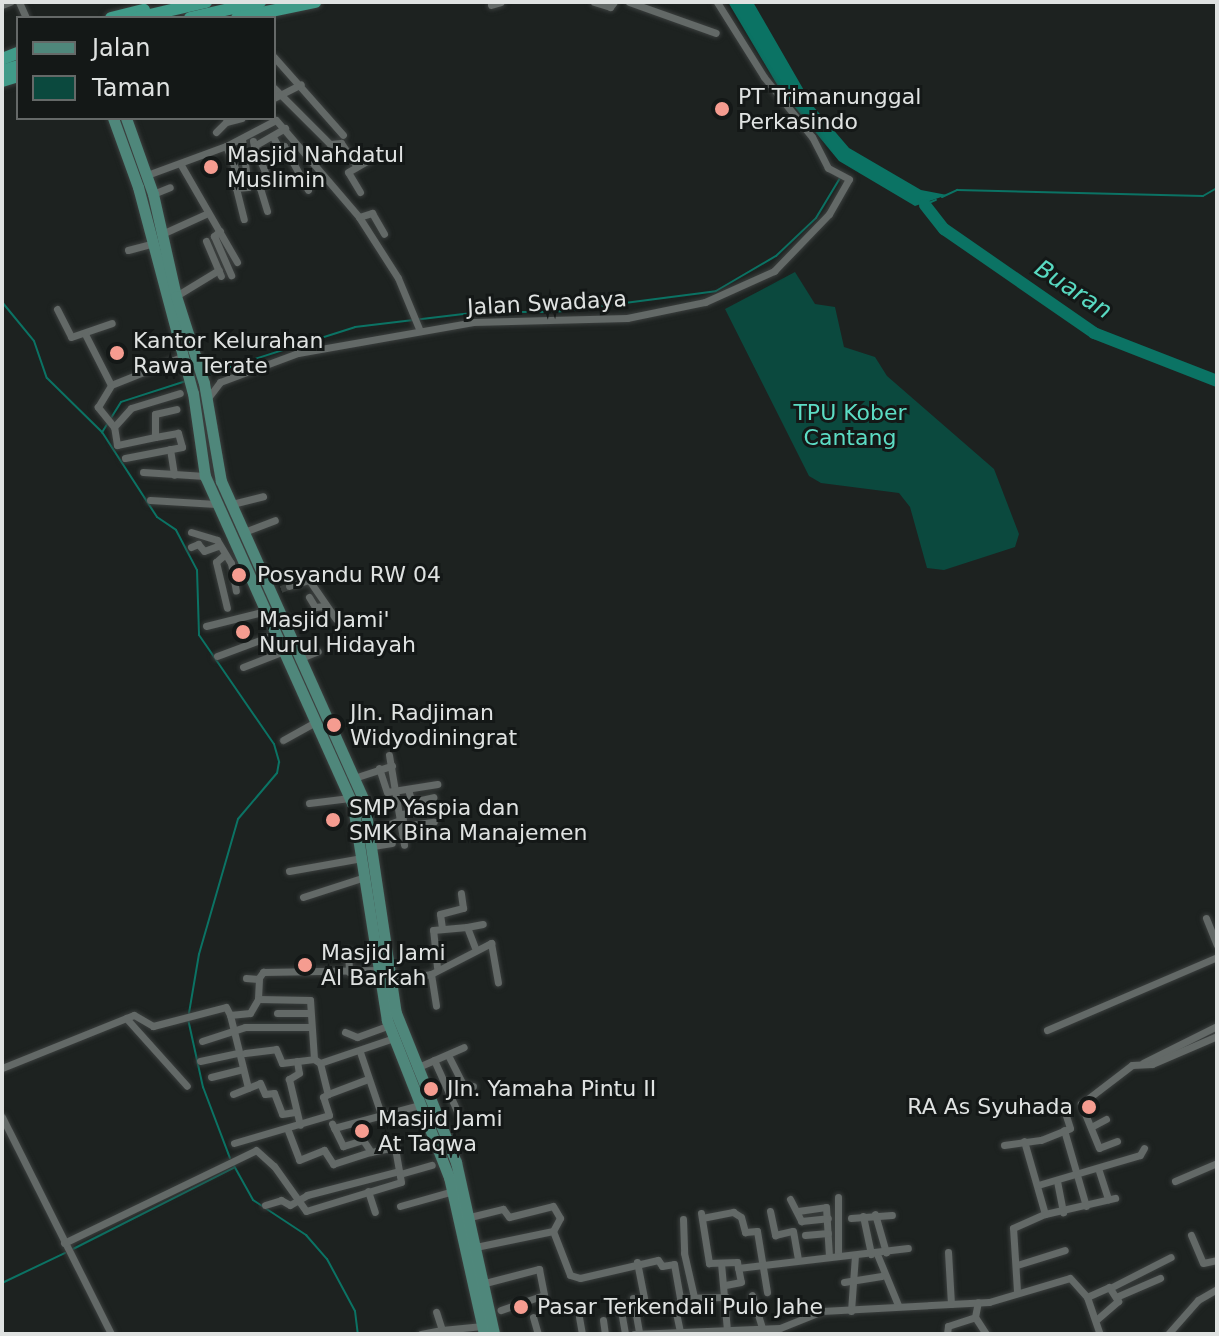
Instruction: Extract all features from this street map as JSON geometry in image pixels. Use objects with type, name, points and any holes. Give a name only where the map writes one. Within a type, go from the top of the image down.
[{"type":"highway","points":[[119,16],[179,2]]},
{"type":"highway","points":[[146,16],[206,2]]},
{"type":"highway","points":[[199,16],[260,2]]},
{"type":"highway","points":[[247,16],[315,2]]},
{"type":"highway","points":[[132,16],[157,7]]},
{"type":"main road","points":[[120,120],[147,175],[164,233],[186,360],[186,390],[195,402],[205,476],[350,798],[388,1026],[420,1105],[443,1144],[483,1330]]},
{"type":"main road","points":[[120,120],[151,244],[186,360],[204,383],[213,455],[244,532],[281,589],[301,658],[354,778],[373,846],[400,1029],[470,1217],[494,1334]]},
{"type":"main road","points":[[195,402],[208,398]]},
{"type":"street","points":[[2,5],[10,2]]},
{"type":"street","points":[[491,6],[501,2]]},
{"type":"street","points":[[597,2],[610,7],[614,2]]},
{"type":"street","points":[[629,2],[716,33]]},
{"type":"street","name":"Jalan Swadaya","points":[[208,398],[220,382],[298,353],[418,322],[627,318],[738,291],[762,280],[829,214],[847,178],[828,168],[812,137],[764,77],[717,2]]},
{"type":"street","points":[[276,59],[343,135]]},
{"type":"street","points":[[276,97],[301,84]]},
{"type":"street","points":[[276,89],[330,144],[341,143],[356,165]]},
{"type":"street","points":[[216,132],[223,120]]},
{"type":"street","points":[[147,175],[181,165],[252,135],[276,120],[359,217],[418,322]]},
{"type":"street","points":[[254,146],[285,128]]},
{"type":"street","points":[[252,135],[262,171],[269,182],[260,188],[267,211]]},
{"type":"street","points":[[273,137],[277,146],[284,146],[308,190]]},
{"type":"street","points":[[236,188],[250,185],[242,139]]},
{"type":"street","points":[[226,146],[238,176],[236,188],[244,219]]},
{"type":"street","points":[[360,192],[348,175],[356,165],[369,160]]},
{"type":"street","points":[[181,165],[237,262]]},
{"type":"street","points":[[262,171],[271,167]]},
{"type":"street","points":[[153,194],[170,187]]},
{"type":"street","points":[[164,233],[208,213]]},
{"type":"street","points":[[359,217],[374,215],[384,234]]},
{"type":"street","points":[[220,231],[214,236],[231,275]]},
{"type":"street","points":[[176,296],[220,273],[206,241]]},
{"type":"street","points":[[128,250],[151,244]]},
{"type":"street","points":[[57,309],[66,334],[85,334],[112,323]]},
{"type":"street","points":[[85,334],[111,385]]},
{"type":"street","points":[[125,458],[182,447],[179,434],[117,445],[113,426],[98,405],[111,385],[186,360]]},
{"type":"street","points":[[113,426],[131,408],[186,390]]},
{"type":"street","points":[[155,437],[155,414],[176,409]]},
{"type":"street","points":[[170,449],[174,475]]},
{"type":"street","points":[[143,472],[205,476]]},
{"type":"street","points":[[232,504],[263,496]]},
{"type":"street","points":[[150,500],[216,504]]},
{"type":"street","points":[[244,532],[275,520]]},
{"type":"street","points":[[191,532],[216,539],[221,552],[231,563],[236,591]]},
{"type":"street","points":[[191,547],[198,544],[204,551],[238,552]]},
{"type":"street","points":[[221,552],[216,562],[227,608]]},
{"type":"street","points":[[234,581],[250,576]]},
{"type":"street","points":[[281,589],[309,580],[324,606],[336,619]]},
{"type":"street","points":[[309,597],[315,607],[324,606]]},
{"type":"street","points":[[206,626],[266,611]]},
{"type":"street","points":[[217,656],[276,634]]},
{"type":"street","points":[[243,667],[284,651]]},
{"type":"street","points":[[301,658],[318,651]]},
{"type":"street","points":[[283,740],[316,722]]},
{"type":"street","points":[[389,755],[403,820],[404,845]]},
{"type":"street","points":[[354,778],[392,766]]},
{"type":"street","points":[[379,768],[387,792],[437,784]]},
{"type":"street","points":[[408,789],[414,812]]},
{"type":"street","points":[[412,802],[433,797]]},
{"type":"street","points":[[309,803],[350,798]]},
{"type":"street","points":[[370,831],[403,820],[414,812],[443,807]]},
{"type":"street","points":[[403,820],[434,822]]},
{"type":"street","points":[[373,846],[392,843]]},
{"type":"street","points":[[289,871],[362,858]]},
{"type":"street","points":[[303,897],[365,877]]},
{"type":"street","points":[[442,928],[440,914],[461,910],[461,893]]},
{"type":"street","points":[[1206,918],[1217,945]]},
{"type":"street","points":[[436,1006],[431,932],[483,924]]},
{"type":"street","points":[[467,927],[475,948]]},
{"type":"street","points":[[391,981],[434,971],[467,958],[475,948],[493,944],[498,982]]},
{"type":"street","points":[[348,951],[349,972]]},
{"type":"street","points":[[1047,1030],[1217,957]]},
{"type":"street","points":[[230,1015],[254,1012],[263,972],[378,970]]},
{"type":"street","points":[[246,978],[259,979]]},
{"type":"street","points":[[258,999],[308,999],[317,1061],[328,1094]]},
{"type":"street","points":[[2,1068],[136,1014],[146,1025],[177,1023],[226,1007],[242,1053],[248,1088]]},
{"type":"street","points":[[277,1013],[310,1013]]},
{"type":"street","points":[[126,1018],[187,1086]]},
{"type":"street","points":[[345,1032],[357,1037],[388,1026]]},
{"type":"street","points":[[202,1041],[235,1029],[310,1027]]},
{"type":"street","points":[[1117,1141],[1099,1148],[1081,1104],[1128,1067],[1143,1063],[1213,1027],[1215,1037],[1152,1064],[1143,1063]]},
{"type":"street","points":[[200,1061],[276,1049],[282,1063],[317,1061],[360,1052],[394,1038]]},
{"type":"street","points":[[416,1068],[464,1047]]},
{"type":"street","points":[[360,1052],[382,1117]]},
{"type":"street","points":[[448,1055],[462,1084],[473,1086]]},
{"type":"street","points":[[434,1060],[457,1111]]},
{"type":"street","points":[[297,1061],[299,1073],[289,1079],[300,1125]]},
{"type":"street","points":[[211,1077],[243,1069]]},
{"type":"street","points":[[234,1143],[329,1115],[323,1097],[368,1079]]},
{"type":"street","points":[[233,1094],[261,1083],[265,1094],[274,1093],[282,1114],[295,1112]]},
{"type":"street","points":[[371,1152],[363,1140],[343,1146],[333,1125],[382,1117],[420,1105]]},
{"type":"street","points":[[1004,1145],[1071,1127],[1063,1106]]},
{"type":"street","points":[[2,1117],[111,1334]]},
{"type":"street","points":[[1091,1127],[1106,1119]]},
{"type":"street","points":[[66,1248],[259,1152],[306,1211],[401,1182],[395,1147],[333,1164],[324,1150],[299,1160],[287,1128]]},
{"type":"street","points":[[1064,1130],[1079,1173],[1086,1206]]},
{"type":"street","points":[[1024,1141],[1045,1214]]},
{"type":"street","points":[[1038,1185],[1140,1155],[1144,1148]]},
{"type":"street","points":[[1175,1181],[1217,1163]]},
{"type":"street","points":[[265,1205],[297,1201],[432,1165]]},
{"type":"street","points":[[633,1298],[636,1333],[701,1333],[780,1328],[822,1311],[1014,1297],[1017,1291],[1017,1265],[1013,1228],[1045,1214],[1112,1198],[1098,1168]]},
{"type":"street","points":[[1057,1181],[1063,1212]]},
{"type":"street","points":[[368,1191],[375,1212]]},
{"type":"street","points":[[400,1206],[453,1191]]},
{"type":"street","points":[[833,1256],[838,1197]]},
{"type":"street","points":[[790,1199],[801,1221],[828,1218],[833,1256]]},
{"type":"street","points":[[470,1217],[503,1209],[509,1217],[553,1206],[560,1220],[553,1231],[476,1247]]},
{"type":"street","points":[[770,1211],[775,1235],[793,1231],[798,1258]]},
{"type":"street","points":[[725,1285],[741,1282],[738,1268],[735,1261],[709,1263],[701,1215],[733,1212],[740,1216],[745,1232],[757,1231],[767,1292]]},
{"type":"street","points":[[875,1214],[886,1252]]},
{"type":"street","points":[[851,1218],[892,1215]]},
{"type":"street","points":[[863,1216],[882,1276],[898,1305]]},
{"type":"street","points":[[683,1219],[684,1253],[694,1297]]},
{"type":"street","points":[[553,1231],[570,1275],[580,1278],[637,1262],[674,1264],[680,1298],[726,1297]]},
{"type":"street","points":[[805,1235],[828,1233]]},
{"type":"street","points":[[1191,1235],[1203,1263],[1217,1260]]},
{"type":"street","points":[[738,1268],[798,1258],[874,1254],[908,1248]]},
{"type":"street","points":[[1017,1265],[1065,1250]]},
{"type":"street","points":[[948,1252],[951,1304]]},
{"type":"street","points":[[851,1311],[848,1283],[855,1255]]},
{"type":"street","points":[[1087,1297],[1171,1257]]},
{"type":"street","points":[[637,1262],[646,1308],[675,1308],[680,1332]]},
{"type":"street","points":[[721,1263],[727,1330]]},
{"type":"street","points":[[485,1283],[539,1269],[546,1293],[501,1310]]},
{"type":"street","points":[[848,1283],[882,1276]]},
{"type":"street","points":[[1017,1291],[1070,1278],[1087,1297],[1100,1334]]},
{"type":"street","points":[[1116,1297],[1160,1278]]},
{"type":"street","points":[[1097,1319],[1117,1303],[1110,1288]]},
{"type":"street","points":[[1168,1334],[1198,1300],[1217,1289]]},
{"type":"street","points":[[752,1295],[762,1328]]},
{"type":"street","points":[[978,1302],[975,1317],[986,1334]]},
{"type":"street","points":[[620,1305],[625,1334]]},
{"type":"street","points":[[436,1312],[442,1332]]},
{"type":"street","points":[[533,1317],[538,1334]]},
{"type":"street","points":[[579,1317],[582,1334]]},
{"type":"street","points":[[947,1334],[948,1326],[975,1317]]},
{"type":"street","points":[[603,1320],[605,1334]]},
{"type":"street","points":[[421,1334],[483,1330]]},
{"type":"green space","name":"TPU Kober Cantang","points":[[795,272],[815,304],[835,307],[844,347],[875,357],[887,376],[994,469],[1019,534],[1015,547],[944,570],[927,568],[910,507],[899,493],[821,483],[809,476],[725,309]]},
{"type":"shaded area","points":[[728,2],[753,2],[813,106],[849,148],[921,190],[947,195],[915,206],[839,161],[779,88]]},
{"type":"waterway","points":[[208,374],[355,327],[480,312],[555,312],[716,291],[776,256],[816,218],[840,178]]},
{"type":"waterway","points":[[942,197],[957,190],[1203,196],[1217,188]]},
{"type":"waterway","points":[[924,205],[936,200]]},
{"type":"waterway","name":"Buaran","points":[[925,205],[944,229],[1094,333],[1217,381]]},
{"type":"waterway","points":[[2,302],[34,341],[47,378],[102,432]]},
{"type":"waterway","points":[[186,381],[121,402],[102,432],[157,517],[176,530],[197,570],[199,635],[274,744],[279,762],[277,773],[238,819],[199,954],[189,1013]]},
{"type":"waterway","points":[[188,1019],[203,1087],[230,1158]]},
{"type":"waterway","points":[[233,1164],[253,1200],[306,1235],[327,1259],[355,1311],[358,1334]]},
{"type":"waterway","points":[[71,1250],[233,1168]]},
{"type":"waterway","points":[[2,1283],[65,1253]]},
{"type":"tunnel","points":[[281,589],[289,586]]},
{"type":"place","name":"PT Trimanunggal Perkasindo","points":[[722,109]]},
{"type":"place","name":"Masjid Nahdatul Muslimin","points":[[211,167]]},
{"type":"place","name":"Kantor Kelurahan Rawa Terate","points":[[117,353]]},
{"type":"place","name":"Posyandu RW 04","points":[[239,575]]},
{"type":"place","name":"Masjid Jami' Nurul Hidayah","points":[[243,632]]},
{"type":"place","name":"Jln. Radjiman Widyodiningrat","points":[[334,725]]},
{"type":"place","name":"SMP Yaspia dan SMK Bina Manajemen","points":[[333,820]]},
{"type":"place","name":"Masjid Jami Al Barkah","points":[[305,965]]},
{"type":"place","name":"Jln. Yamaha Pintu II","points":[[431,1089]]},
{"type":"place","name":"RA As Syuhada","points":[[1089,1107]]},
{"type":"place","name":"Masjid Jami At Taqwa","points":[[362,1131]]},
{"type":"place","name":"Pasar Terkendali Pulo Jahe","points":[[521,1307]]}]
